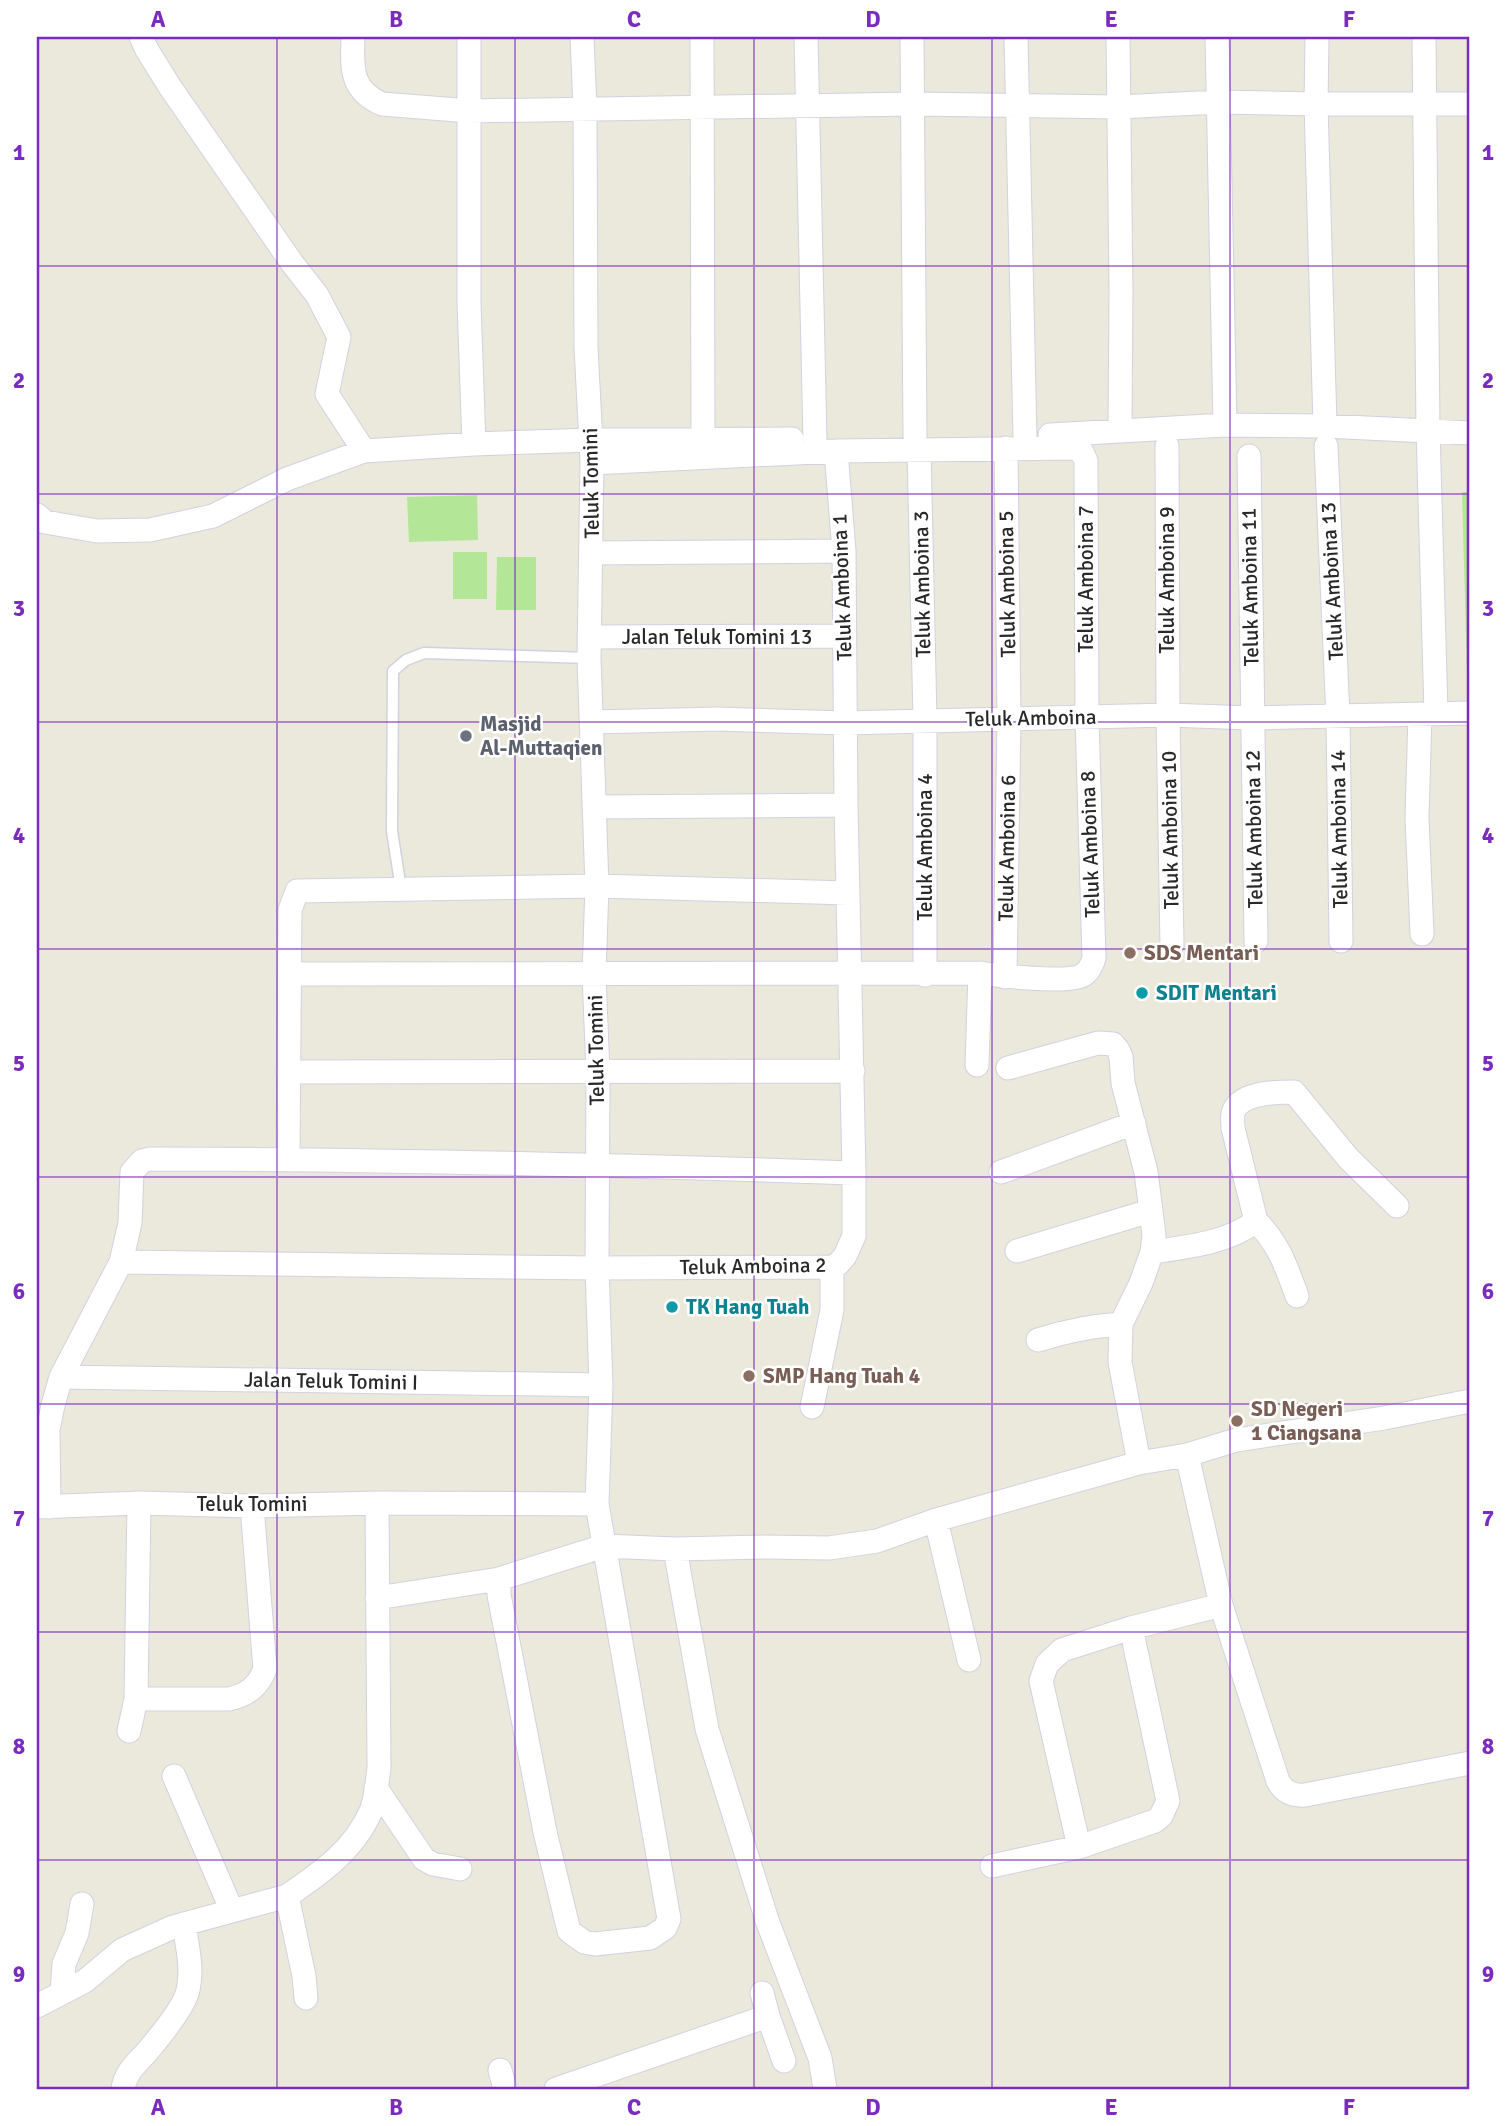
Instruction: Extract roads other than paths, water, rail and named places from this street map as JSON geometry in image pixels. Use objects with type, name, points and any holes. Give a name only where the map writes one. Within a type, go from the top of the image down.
[{"type":"street","points":[[141,37],[170,88],[317,295],[339,337],[327,394],[364,451]]},
{"type":"street","points":[[352,37],[355,76],[359,88],[369,98],[382,104],[470,111],[912,104],[1119,107],[1218,102],[1470,104]]},
{"type":"street","points":[[469,37],[470,303],[474,444]]},
{"type":"street","name":"Teluk Tomini","points":[[43,1507],[139,1503],[252,1506],[377,1503],[597,1504],[601,1385],[597,1268],[598,1072],[594,975],[597,886],[589,648],[592,463],[586,334],[582,37]]},
{"type":"street","points":[[702,37],[703,438]]},
{"type":"street","points":[[806,37],[816,440]]},
{"type":"street","name":"Teluk Amboina 3","points":[[912,37],[917,443],[925,720]]},
{"type":"street","name":"Teluk Amboina 5","points":[[1009,719],[1015,443],[1016,37]]},
{"type":"street","points":[[1118,37],[1120,430]]},
{"type":"street","points":[[1217,37],[1224,425]]},
{"type":"street","name":"Teluk Amboina 13","points":[[1317,37],[1316,104],[1325,436],[1338,717]]},
{"type":"street","points":[[1422,934],[1417,818],[1428,713],[1424,37]]},
{"type":"street","points":[[37,515],[45,522],[97,531],[150,530],[213,516],[287,479],[364,451],[474,444],[703,438],[1015,443],[1120,430],[1167,430],[1224,425],[1325,436],[1427,429],[1470,433]]},
{"type":"street","points":[[592,463],[836,451],[917,443]]},
{"type":"street","name":"Teluk Amboina 7","points":[[1015,443],[1073,448],[1082,452],[1086,461],[1087,717]]},
{"type":"street","name":"Teluk Amboina 9","points":[[1167,446],[1168,715]]},
{"type":"street","name":"Teluk Amboina 1","points":[[836,451],[844,551],[845,723]]},
{"type":"street","name":"Teluk Amboina 11","points":[[1249,456],[1251,718]]},
{"type":"street","points":[[591,553],[844,551]]},
{"type":"street","name":"Jalan Teluk Tomini 13","points":[[589,648],[844,636]]},
{"type":"street","name":"Teluk Amboina","points":[[592,722],[717,719],[845,723],[1168,715],[1251,718],[1470,713]]},
{"type":"street","name":"Teluk Amboina 10","points":[[1168,715],[1172,945]]},
{"type":"street","name":"Teluk Amboina 8","points":[[1004,977],[1082,976],[1094,958],[1087,717]]},
{"type":"street","name":"Teluk Amboina 14","points":[[1338,717],[1341,941]]},
{"type":"street","name":"Teluk Amboina 12","points":[[1251,718],[1256,941]]},
{"type":"street","name":"Teluk Amboina 6","points":[[1004,977],[1009,719]]},
{"type":"street","name":"Teluk Amboina 4","points":[[925,720],[925,975]]},
{"type":"street","name":"Teluk Amboina 2","points":[[121,1262],[597,1268],[832,1267],[838,1264],[845,1256],[853,1236],[854,1173],[845,723]]},
{"type":"street","points":[[595,807],[846,805]]},
{"type":"street","points":[[288,1159],[290,910],[297,891],[597,886],[848,893]]},
{"type":"street","points":[[290,974],[980,973],[1004,977]]},
{"type":"street","points":[[976,1065],[980,973]]},
{"type":"street","points":[[1008,1068],[1098,1043],[1113,1044],[1121,1057],[1123,1083],[1146,1171],[1154,1235],[1152,1252],[1141,1283],[1121,1324],[1120,1362],[1139,1463]]},
{"type":"street","points":[[288,1072],[853,1070]]},
{"type":"street","points":[[1297,1296],[1283,1256],[1271,1236],[1256,1221],[1233,1128],[1232,1116],[1241,1102],[1275,1092],[1294,1092],[1348,1158],[1397,1206]]},
{"type":"street","points":[[1001,1172],[1134,1123]]},
{"type":"street","points":[[43,1507],[48,1430],[61,1377],[121,1262],[130,1223],[132,1172],[142,1161],[288,1159],[597,1164],[854,1173]]},
{"type":"street","points":[[1017,1251],[1150,1210]]},
{"type":"street","points":[[1152,1252],[1186,1248],[1237,1234],[1256,1221]]},
{"type":"street","points":[[812,1407],[832,1311],[832,1267]]},
{"type":"street","points":[[1038,1340],[1093,1326],[1121,1324]]},
{"type":"street","name":"Jalan Teluk Tomini I","points":[[61,1377],[601,1385]]},
{"type":"street","points":[[377,1598],[499,1579],[604,1546],[674,1549],[829,1548],[877,1541],[936,1521],[1139,1463],[1187,1455],[1236,1440],[1384,1418],[1470,1401]]},
{"type":"street","points":[[1187,1455],[1221,1605],[1278,1781],[1283,1789],[1291,1794],[1305,1795],[1470,1763]]},
{"type":"street","points":[[130,1731],[136,1699],[139,1503]]},
{"type":"street","points":[[37,2006],[85,1981],[122,1950],[173,1927],[287,1896],[323,1871],[355,1841],[372,1809],[379,1768],[377,1503]]},
{"type":"street","points":[[499,1579],[499,1595],[543,1819],[569,1931],[584,1942],[594,1944],[650,1938],[665,1928],[669,1919],[597,1504]]},
{"type":"street","points":[[136,1699],[229,1699],[244,1696],[261,1679],[265,1669],[252,1506]]},
{"type":"street","points":[[936,1521],[969,1660]]},
{"type":"street","points":[[674,1549],[707,1729],[768,1923],[820,2058],[825,2089]]},
{"type":"street","points":[[1079,1847],[1041,1681],[1047,1664],[1062,1650],[1131,1628],[1221,1605]]},
{"type":"street","points":[[992,1866],[1079,1847],[1155,1821],[1161,1816],[1168,1801],[1131,1628]]},
{"type":"street","points":[[174,1776],[232,1911]]},
{"type":"street","points":[[376,1787],[424,1858],[433,1864],[460,1869]]},
{"type":"street","points":[[287,1896],[306,1998]]},
{"type":"street","points":[[62,1993],[64,1964],[77,1933],[82,1904]]},
{"type":"street","points":[[123,2089],[127,2073],[152,2047],[188,1992],[190,1962],[184,1924]]},
{"type":"street","points":[[762,1993],[784,2061]]},
{"type":"street","points":[[556,2089],[768,2016]]},
{"type":"lane","points":[[401,890],[392,831],[393,671],[406,660],[425,653],[589,648]]},
{"type":"place","name":"Masjid Al-Muttaqien","points":[[466,736]]},
{"type":"place","name":"SDS Mentari","points":[[1130,953]]},
{"type":"place","name":"SDIT Mentari","points":[[1142,993]]},
{"type":"place","name":"TK Hang Tuah","points":[[672,1307]]},
{"type":"place","name":"SMP Hang Tuah 4","points":[[749,1376]]},
{"type":"place","name":"SD Negeri 1 Ciangsana","points":[[1237,1421]]}]
